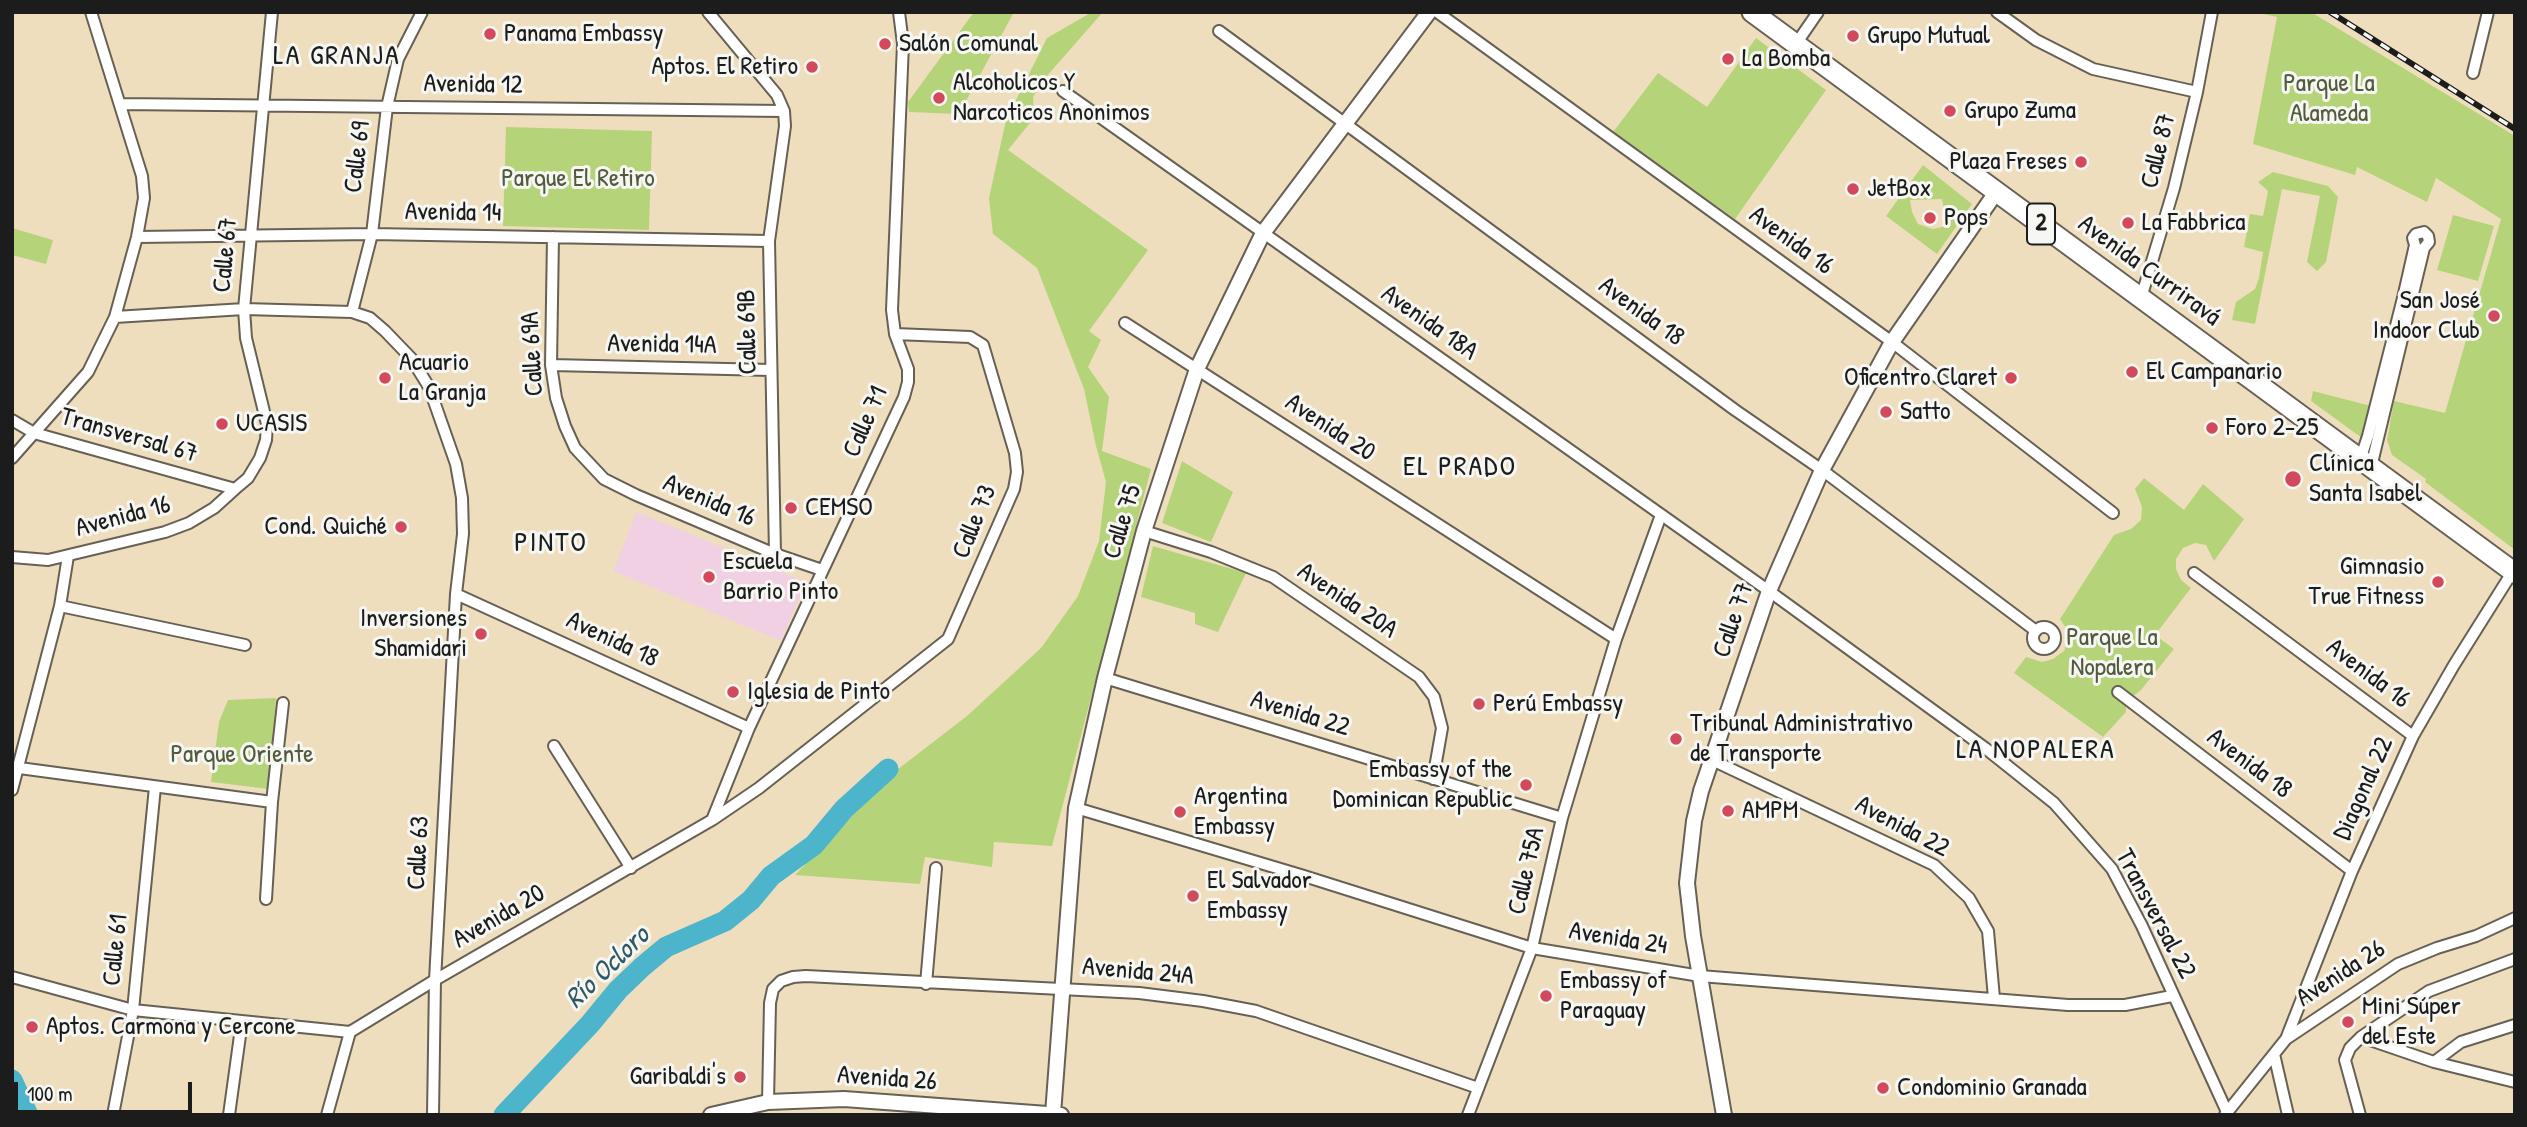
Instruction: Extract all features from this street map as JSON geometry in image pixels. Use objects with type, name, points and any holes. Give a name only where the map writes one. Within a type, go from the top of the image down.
[{"type":"highway","name":"Avenida Curriravá","points":[[1752,12],[2514,572]]},
{"type":"street","points":[[12,458],[88,372],[115,317],[137,237],[144,189],[121,104],[91,12]]},
{"type":"street","name":"Calle 67","points":[[235,489],[248,478],[260,458],[266,440],[265,407],[246,338],[244,309],[272,12]]},
{"type":"street","name":"Calle 69","points":[[352,312],[372,234],[387,107],[398,59],[422,12]]},
{"type":"street","points":[[708,12],[777,95],[783,111]]},
{"type":"street","name":"Calle 71","points":[[712,820],[749,728],[904,397],[908,382],[908,369],[895,334],[891,284],[904,44],[899,12]]},
{"type":"street","name":"Calle 75","points":[[1053,1114],[1076,808],[1104,678],[1144,531],[1197,369],[1263,233],[1429,12]]},
{"type":"street","name":"Avenida 16","points":[[1437,12],[1892,342],[2113,513]]},
{"type":"street","points":[[1796,44],[1818,12]]},
{"type":"street","points":[[1997,12],[2036,40],[2093,69],[2197,92]]},
{"type":"street","name":"Calle 87","points":[[2141,298],[2174,188],[2197,92],[2212,12]]},
{"type":"street","points":[[2473,73],[2488,12]]},
{"type":"street","name":"Avenida 18","points":[[1219,31],[1735,410],[1822,470],[2036,631]]},
{"type":"street","name":"Avenida 18A","points":[[1063,91],[1769,591]]},
{"type":"street","name":"Avenida 12","points":[[121,104],[783,111]]},
{"type":"street","name":"Calle 69B","points":[[775,554],[769,241],[785,126],[783,111]]},
{"type":"street","name":"Calle 77","points":[[1724,1115],[1693,936],[1688,883],[1694,821],[1701,790],[1769,591],[1822,470],[1892,342],[1997,191]]},
{"type":"street","points":[[2365,464],[2408,299],[2424,248],[2429,242],[2424,232],[2413,238],[2415,245],[2408,299]]},
{"type":"street","name":"Avenida 14","points":[[137,237],[372,234],[769,241]]},
{"type":"street","name":"Calle 69A","points":[[553,237],[551,365],[556,398],[565,426],[575,448],[585,461]]},
{"type":"street","points":[[115,317],[244,309],[352,312]]},
{"type":"street","name":"Calle 63","points":[[352,312],[370,318],[411,358],[429,387],[456,464],[463,498],[435,980],[433,1115]]},
{"type":"street","name":"Avenida 20","points":[[1125,323],[1616,639]]},
{"type":"street","name":"Calle 73","points":[[895,334],[962,336],[977,340],[983,345],[1015,453],[1017,472],[1009,501],[948,639]]},
{"type":"street","name":"Avenida 14A","points":[[551,365],[771,370]]},
{"type":"street","name":"Transversal 67","points":[[12,420],[34,433],[235,489]]},
{"type":"street","name":"Avenida 16","points":[[585,461],[604,479],[636,495],[775,554],[822,570]]},
{"type":"street","name":"Avenida 16","points":[[12,557],[48,560],[165,532],[189,523],[214,508],[235,489]]},
{"type":"street","name":"Calle 75A","points":[[1468,1115],[1532,948],[1562,818],[1616,639],[1661,515]]},
{"type":"street","name":"Avenida 20A","points":[[1144,531],[1211,552],[1273,578],[1419,677],[1434,697],[1442,728],[1433,779]]},
{"type":"street","points":[[12,790],[15,767],[60,606],[68,556]]},
{"type":"street","name":"Diagonal 22","points":[[2286,1040],[2352,871],[2413,736],[2454,665],[2514,572]]},
{"type":"street","name":"Avenida 16","points":[[2194,573],[2413,736]]},
{"type":"street","name":"Transversal 22","points":[[1769,591],[1985,748],[2054,803],[2112,869],[2142,926],[2226,1113]]},
{"type":"street","name":"Avenida 18","points":[[456,594],[749,728]]},
{"type":"street","points":[[60,606],[245,645]]},
{"type":"street","name":"Avenida 20","points":[[350,1032],[712,820],[760,788],[948,639]]},
{"type":"street","name":"Avenida 22","points":[[1104,678],[1562,818]]},
{"type":"street","name":"Avenida 18","points":[[2118,692],[2352,871]]},
{"type":"street","points":[[267,899],[272,802],[284,703]]},
{"type":"street","points":[[554,747],[631,867]]},
{"type":"street","name":"Avenida 22","points":[[1712,760],[1934,864],[1969,898],[1987,931],[1994,998]]},
{"type":"street","points":[[15,767],[272,802]]},
{"type":"street","name":"Calle 61","points":[[113,1115],[133,1010],[155,787]]},
{"type":"street","name":"Avenida 24","points":[[1076,808],[1292,872],[1532,948],[1700,976],[2068,1005],[2125,1005],[2172,996]]},
{"type":"street","points":[[926,984],[936,868]]},
{"type":"street","name":"Avenida 26","points":[[2226,1113],[2286,1040],[2398,964],[2476,936],[2515,918]]},
{"type":"street","points":[[2360,1115],[2345,1060],[2350,1048],[2361,1037],[2429,992],[2515,959]]},
{"type":"street","name":"Avenida 24A","points":[[768,1102],[770,1003],[773,989],[781,981],[793,976],[1061,989],[1177,998],[1255,1011],[1478,1088]]},
{"type":"street","points":[[12,977],[133,1010],[350,1032],[327,1115]]},
{"type":"street","points":[[229,1115],[242,1021]]},
{"type":"street","points":[[2434,1062],[2461,1042],[2515,1025]]},
{"type":"street","points":[[2361,1037],[2434,1062],[2515,1082]]},
{"type":"street","points":[[2274,1054],[2288,1115]]},
{"type":"street","name":"Avenida 26","points":[[711,1115],[768,1102],[844,1099],[930,1110],[1061,1115]]},
{"type":"shaded area","name":"Escuela Barrio Pinto","points":[[637,512],[806,582],[781,641],[613,571]]},
{"type":"green space","points":[[974,12],[1014,12],[959,114],[909,112],[908,102]]},
{"type":"green space","points":[[1092,12],[1103,12],[1046,77],[1033,97],[1034,118],[1008,150],[1148,250],[1089,331],[1101,340],[1088,367],[1109,397],[1102,451],[1151,469],[1052,846],[994,842],[992,867],[925,857],[920,884],[795,875],[893,773],[967,716],[1041,648],[1078,596],[1099,541],[1106,482],[1084,389],[1037,268],[993,234],[989,198],[1006,120],[1047,38]]},
{"type":"green space","name":"Parque La Alameda","points":[[2255,12],[2311,12],[2515,136],[2515,550],[2392,455],[2387,440],[2394,401],[2445,413],[2501,219],[2436,178],[2427,202],[2357,167],[2355,175],[2253,144],[2277,17]]},
{"type":"green space","points":[[1756,38],[1826,90],[1735,219],[1613,132],[1658,73],[1707,107]]},
{"type":"green space","name":"Parque El Retiro","points":[[506,127],[652,131],[649,230],[503,226]]},
{"type":"green space","points":[[1923,165],[1972,204],[1937,254],[1886,216]],"holes":[[[1942,199],[1947,226],[1933,229],[1918,224],[1910,200]]]},
{"type":"green space","points":[[2273,172],[2328,186],[2338,197],[2326,262],[2317,271],[2307,262],[2320,196],[2282,189],[2255,324],[2232,320],[2236,302],[2255,289],[2259,278],[2263,252],[2244,247],[2250,214],[2263,216],[2268,191],[2258,182]]},
{"type":"green space","points":[[2453,215],[2494,226],[2478,281],[2437,270]]},
{"type":"green space","points":[[12,228],[53,240],[46,264],[12,255]]},
{"type":"green space","points":[[2313,391],[2371,406],[2362,438],[2311,401]]},
{"type":"green space","points":[[1182,461],[1233,492],[1211,542],[1162,523]]},
{"type":"green space","name":"Parque La Nopalera","points":[[2144,478],[2184,510],[2203,484],[2244,519],[2214,561],[2206,545],[2195,543],[2183,548],[2176,559],[2176,569],[2181,580],[2191,588],[2155,635],[2174,649],[2141,690],[2126,702],[2126,712],[2103,737],[2014,673],[2026,657],[2042,662],[2053,659],[2064,651],[2068,631],[2060,619],[2114,535],[2131,529],[2141,520],[2142,507],[2135,489]]},
{"type":"green space","points":[[1153,546],[1246,573],[1218,632],[1195,624],[1195,613],[1141,597]]},
{"type":"green space","name":"Parque Oriente","points":[[276,698],[269,789],[211,782],[219,722],[228,700]]},
{"type":"waterway","name":"Río Ocloro","points":[[504,1115],[642,967],[666,947],[725,921],[751,900],[771,876],[814,845],[844,809],[888,769]]},
{"type":"waterway","name":"Río Ocloro","points":[[12,1080],[28,1115]]},
{"type":"railway","points":[[2330,12],[2515,129]]},
{"type":"place","name":"Panama Embassy","points":[[490,34]]},
{"type":"place","name":"Grupo Mutual","points":[[1853,36]]},
{"type":"place","name":"Salón Comunal","points":[[885,44]]},
{"type":"place","name":"La Bomba","points":[[1728,59]]},
{"type":"place","name":"Aptos. El Retiro","points":[[812,67]]},
{"type":"place","name":"Alcoholicos Y Narcoticos Anonimos","points":[[939,98]]},
{"type":"place","name":"Grupo Zuma","points":[[1950,111]]},
{"type":"place","name":"Plaza Freses","points":[[2081,162]]},
{"type":"place","name":"JetBox","points":[[1853,189]]},
{"type":"place","name":"Pops","points":[[1930,218]]},
{"type":"place","name":"La Fabbrica","points":[[2128,223]]},
{"type":"place","name":"San José Indoor Club","points":[[2494,316]]},
{"type":"place","name":"El Campanario","points":[[2132,372]]},
{"type":"place","name":"Acuario La Granja","points":[[385,378]]},
{"type":"place","name":"Oficentro Claret","points":[[2011,378]]},
{"type":"place","name":"Satto","points":[[1886,412]]},
{"type":"place","name":"UCASIS","points":[[222,424]]},
{"type":"place","name":"Foro 2-25","points":[[2212,428]]},
{"type":"place","name":"Clínica Santa Isabel","points":[[2293,479]]},
{"type":"place","name":"CEMSO","points":[[791,508]]},
{"type":"place","name":"Cond. Quiché","points":[[401,527]]},
{"type":"place","name":"Escuela Barrio Pinto","points":[[709,577]]},
{"type":"place","name":"Gimnasio True Fitness","points":[[2438,582]]},
{"type":"place","name":"Inversiones Shamidari","points":[[481,634]]},
{"type":"place","name":"Iglesia de Pinto","points":[[733,692]]},
{"type":"place","name":"Perú Embassy","points":[[1479,704]]},
{"type":"place","name":"Tribunal Administrativo de Transporte","points":[[1676,739]]},
{"type":"place","name":"Embassy of the Dominican Republic","points":[[1526,785]]},
{"type":"place","name":"AMPM","points":[[1728,811]]},
{"type":"place","name":"Argentina Embassy","points":[[1180,812]]},
{"type":"place","name":"El Salvador Embassy","points":[[1193,896]]},
{"type":"place","name":"Embassy of Paraguay","points":[[1546,996]]},
{"type":"place","name":"Mini Súper del Este","points":[[2348,1022]]},
{"type":"place","name":"Aptos. Carmona y Cercone","points":[[32,1027]]},
{"type":"place","name":"Garibaldi's","points":[[740,1077]]},
{"type":"place","name":"Condominio Granada","points":[[1883,1088]]},
{"type":"district","name":"LA GRANJA","points":[[337,57]]},
{"type":"district","name":"EL PRADO","points":[[1460,468]]},
{"type":"district","name":"PINTO","points":[[551,544]]},
{"type":"district","name":"LA NOPALERA","points":[[2036,751]]}]
